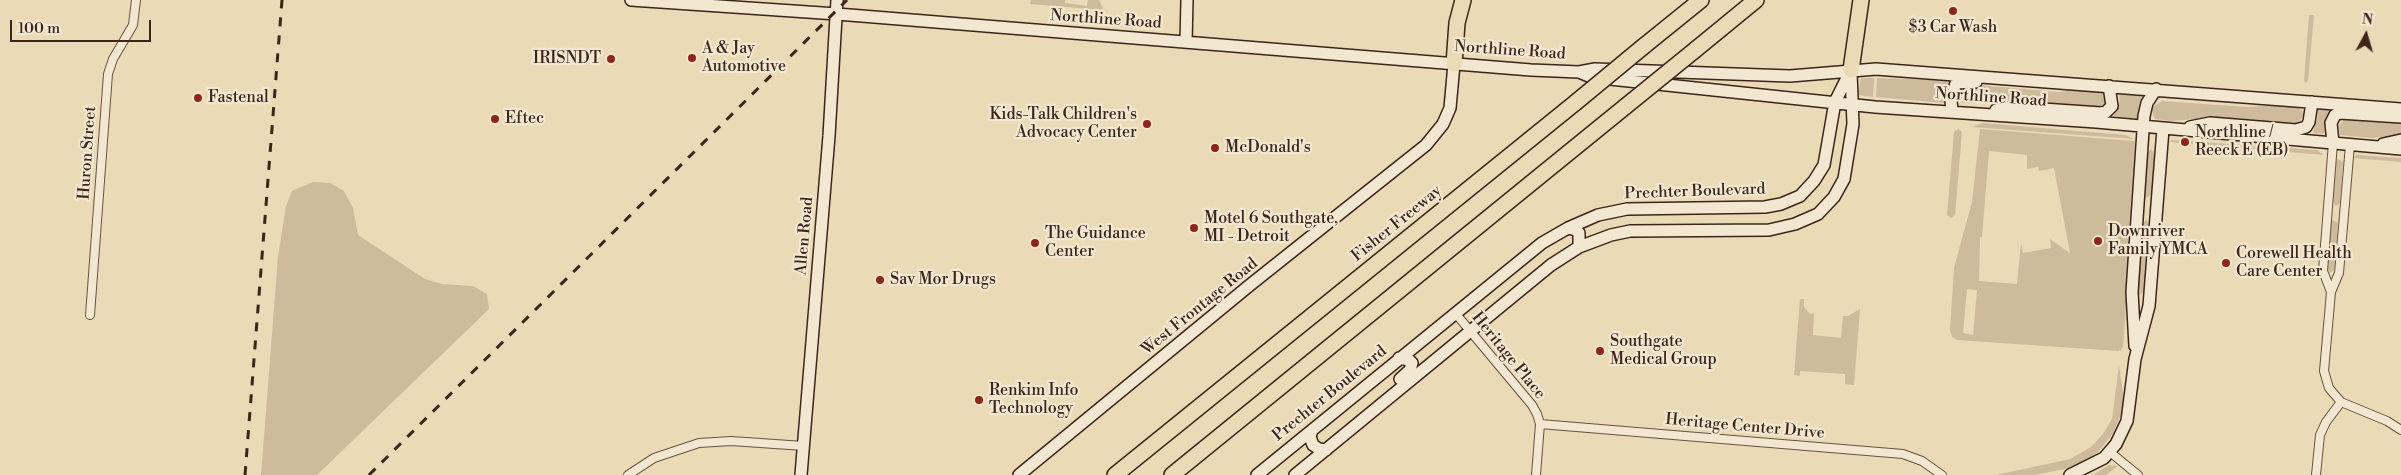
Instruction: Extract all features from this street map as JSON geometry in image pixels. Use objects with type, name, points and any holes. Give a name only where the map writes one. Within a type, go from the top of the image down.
[{"type":"highway","points":[[1454,64],[1457,23],[1463,0]]},
{"type":"highway","name":"Fisher Freeway","points":[[1115,475],[1702,0]]},
{"type":"highway","points":[[1172,475],[1756,0]]},
{"type":"highway","points":[[1851,70],[1861,0]]},
{"type":"main road","name":"Northline Road","points":[[631,0],[695,2],[1454,64],[1580,72],[1600,78],[1852,104],[2401,149]]},
{"type":"main road","name":"Allen Road","points":[[801,475],[829,136],[837,0]]},
{"type":"main road","points":[[1186,42],[1187,0]]},
{"type":"main road","name":"West Frontage Road","points":[[1019,475],[1250,285],[1426,146],[1443,124],[1450,108],[1454,64]]},
{"type":"main road","name":"Northline Road","points":[[1580,72],[1595,68],[1790,76],[1851,70],[1915,71],[2401,109]]},
{"type":"main road","points":[[1295,475],[1552,265],[1579,247],[1611,235],[1630,232],[1769,230],[1795,224],[1818,214],[1834,197],[1844,179],[1853,124],[1851,70]]},
{"type":"main road","name":"Prechter Boulevard","points":[[1257,475],[1542,243],[1568,228],[1598,215],[1627,209],[1764,207],[1781,204],[1800,196],[1814,181],[1824,166],[1835,102],[1851,70]]},
{"type":"main road","points":[[1952,112],[1951,100],[1956,83],[2054,88],[2072,83]]},
{"type":"main road","points":[[1979,113],[2014,107],[2101,113],[2112,106],[2109,86]]},
{"type":"main road","points":[[2135,358],[2132,292],[2146,102],[2156,89]]},
{"type":"main road","points":[[2176,130],[2210,123],[2296,130],[2306,127],[2312,102]]},
{"type":"main road","points":[[2333,143],[2331,123],[2335,114],[2401,117]]},
{"type":"main road","points":[[2070,475],[2095,464],[2110,452],[2127,421],[2135,358],[2149,306],[2163,129]]},
{"type":"main road","points":[[2369,147],[2401,140]]},
{"type":"main road","points":[[1722,208],[1716,214],[1716,219],[1723,230]]},
{"type":"main road","points":[[2138,209],[2157,209]]},
{"type":"main road","points":[[1568,228],[1579,233],[1579,247]]},
{"type":"main road","points":[[1368,414],[1374,400],[1412,367],[1410,360],[1399,358]]},
{"type":"main road","points":[[1312,430],[1310,437],[1312,445],[1318,449],[1326,450]]},
{"type":"street","name":"Huron Street","points":[[90,315],[108,74],[113,59],[133,24],[136,0]]},
{"type":"street","points":[[2331,292],[2323,271],[2333,143]]},
{"type":"street","points":[[2350,145],[2339,273],[2331,292],[2324,371],[2329,388],[2341,402],[2401,428]]},
{"type":"street","points":[[2328,213],[2344,214]]},
{"type":"street","name":"Heritage Place","points":[[1456,314],[1533,406],[1540,424],[1536,475]]},
{"type":"street","points":[[2316,475],[2320,435],[2326,422],[2341,402]]},
{"type":"street","name":"Heritage Center Drive","points":[[1540,424],[1903,454],[1922,461],[1942,475]]},
{"type":"street","points":[[628,475],[654,458],[699,443],[731,441],[804,446]]},
{"type":"street","points":[[2110,452],[2138,475]]},
{"type":"shaded area","points":[[1031,0],[1065,0],[1065,3],[1087,6],[1088,0],[1099,0],[1103,8],[1102,10],[1030,4]]},
{"type":"shaded area","points":[[2309,15],[2314,15],[2308,81],[2306,83],[2304,81]]},
{"type":"shaded area","points":[[1861,78],[1874,78],[1873,97],[1858,95]]},
{"type":"shaded area","points":[[1877,78],[1946,80],[1949,82],[1945,103],[1876,97]]},
{"type":"shaded area","points":[[1967,84],[2057,92],[2085,89],[2101,91],[2105,95],[2105,105],[2101,109],[2010,103],[1963,103],[1960,101],[1960,90],[1962,86]]},
{"type":"shaded area","points":[[2119,92],[2144,95],[2139,104],[2139,119],[2114,116],[2120,101]]},
{"type":"shaded area","points":[[2162,101],[2247,107],[2296,106],[2302,111],[2303,116],[2296,125],[2209,118],[2171,121],[2155,119],[2152,111],[2154,106]]},
{"type":"shaded area","points":[[2317,109],[2330,110],[2326,117],[2324,134],[2313,133],[2318,116]]},
{"type":"shaded area","points":[[2345,118],[2401,120],[2401,135],[2372,138],[2340,135],[2339,126]]},
{"type":"shaded area","points":[[1983,123],[2125,135],[2134,139],[1972,127]]},
{"type":"shaded area","points":[[1958,129],[1962,132],[1955,215],[1951,218],[1947,215],[1954,132]]},
{"type":"shaded area","name":"Downriver Family YMCA","points":[[1980,129],[2135,141],[2124,300],[2136,142],[2123,347],[2120,352],[2120,349],[2119,351],[1957,340],[1952,337],[1950,330],[1954,268],[1972,202]],"holes":[[[1989,151],[2027,155],[2027,169],[2038,167],[2039,171],[2054,168],[2070,253],[2050,239],[2051,248],[2023,253],[2021,243],[2017,284],[1979,281],[1980,237],[1982,237]],[[1967,289],[1977,290],[1973,335],[1963,333]]]},
{"type":"shaded area","points":[[2172,140],[2317,150],[2324,155],[2169,142]]},
{"type":"shaded area","points":[[2151,149],[2155,154],[2152,193],[2147,198],[2144,195],[2147,153]]},
{"type":"shaded area","points":[[2356,155],[2401,158],[2401,162],[2354,158]]},
{"type":"shaded area","points":[[2338,159],[2343,162],[2340,203],[2336,206],[2333,202],[2336,161]]},
{"type":"shaded area","points":[[313,182],[330,183],[344,191],[353,208],[358,235],[425,279],[442,284],[473,286],[487,294],[489,309],[317,475],[261,475],[278,257],[286,206],[292,191]]},
{"type":"shaded area","points":[[2146,220],[2150,225],[2145,291],[2140,295],[2137,292],[2142,224]]},
{"type":"shaded area","points":[[2333,220],[2338,223],[2334,270],[2330,273],[2327,269],[2331,222]]},
{"type":"shaded area","points":[[1800,299],[1804,299],[1804,307],[1810,314],[1814,313],[1813,335],[1841,338],[1843,316],[1848,316],[1860,309],[1854,385],[1845,384],[1845,374],[1800,371],[1800,376],[1794,375]]},
{"type":"shaded area","points":[[2119,365],[2124,401],[2122,412],[2113,433],[2099,451],[2070,468],[2034,475],[1996,475],[2070,459],[2091,447],[2103,434],[2112,419]]},
{"type":"shaded area","points":[[2109,465],[2118,466],[2106,475],[2093,475]]},
{"type":"railway","points":[[245,475],[282,0]]},
{"type":"railway","points":[[369,475],[847,0]]},
{"type":"place","name":"$3 Car Wash","points":[[1953,11]]},
{"type":"place","name":"A & Jay Automotive","points":[[692,58]]},
{"type":"place","name":"IRISNDT","points":[[611,59]]},
{"type":"place","name":"Fastenal","points":[[198,98]]},
{"type":"place","name":"Eftec","points":[[495,119]]},
{"type":"place","name":"Kids-Talk Children's Advocacy Center","points":[[1147,124]]},
{"type":"place","name":"Northline / Reeck E (EB)","points":[[2185,142]]},
{"type":"place","name":"McDonald's","points":[[1215,148]]},
{"type":"place","name":"Motel 6 Southgate, MI - Detroit","points":[[1194,228]]},
{"type":"place","name":"Downriver Family YMCA","points":[[2098,241]]},
{"type":"place","name":"The Guidance Center","points":[[1035,243]]},
{"type":"place","name":"Corewell Health Care Center","points":[[2226,263]]},
{"type":"place","name":"Sav Mor Drugs","points":[[880,280]]},
{"type":"place","name":"Southgate Medical Group","points":[[1600,351]]},
{"type":"place","name":"Renkim Info Technology","points":[[979,400]]}]
